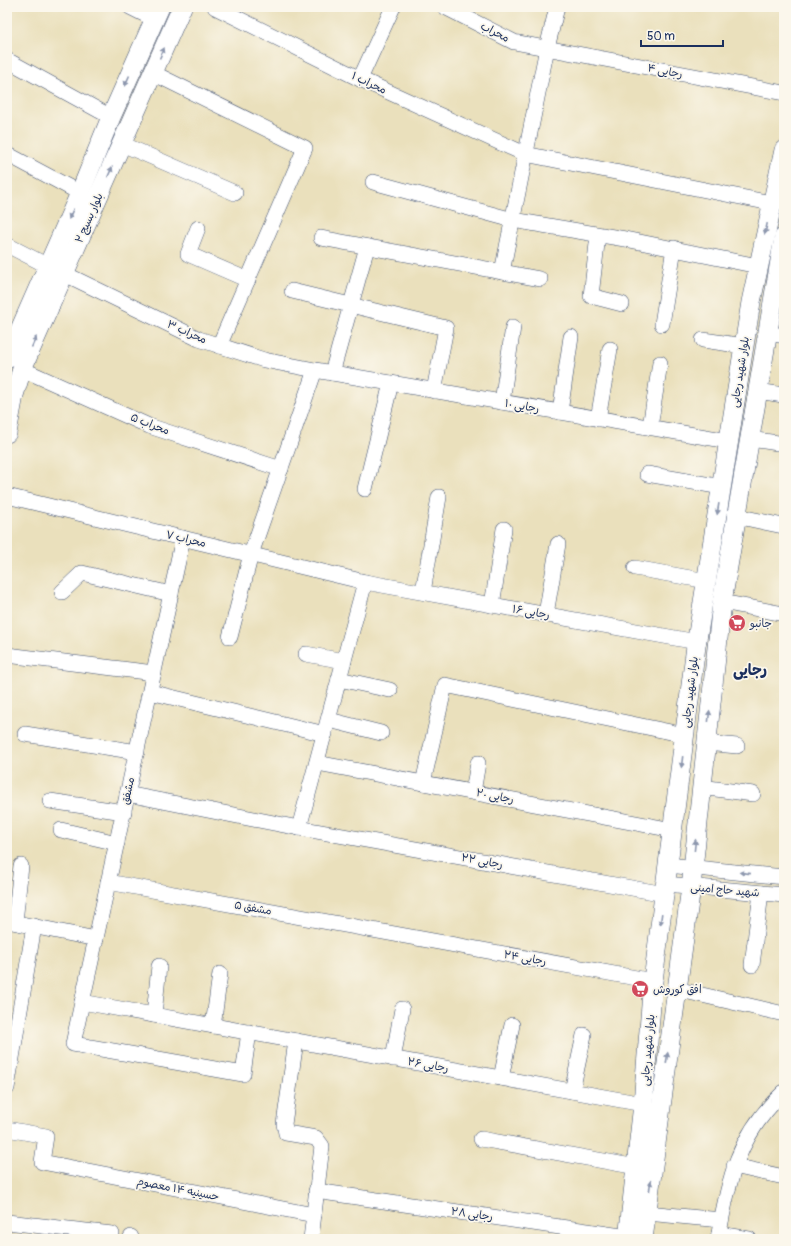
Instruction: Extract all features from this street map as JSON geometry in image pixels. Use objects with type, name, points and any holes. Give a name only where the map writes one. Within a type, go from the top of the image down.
[{"type":"main road","name":"بلوار بسیج ۲","points":[[7,433],[10,394],[15,364],[56,270],[122,144],[182,7]]},
{"type":"main road","name":"بلوار بسیج ۲","points":[[15,364],[12,334],[56,270],[80,193],[111,117],[157,13]]},
{"type":"main road","name":"بلوار شهید رجایی","points":[[633,1238],[637,1167],[653,981],[697,642],[758,266],[784,150]]},
{"type":"main road","name":"بلوار شهید رجایی","points":[[633,1238],[647,1213],[676,989],[691,887],[722,602],[758,391],[776,334],[784,237]]},
{"type":"street","points":[[130,7],[157,13]]},
{"type":"street","name":"محراب ۱","points":[[215,7],[360,79],[525,154],[771,203]]},
{"type":"street","points":[[360,79],[393,7]]},
{"type":"street","name":"محراب","points":[[445,7],[514,42],[547,48]]},
{"type":"street","points":[[502,272],[547,48],[557,7]]},
{"type":"street","name":"رجایی ۴","points":[[547,48],[784,93]]},
{"type":"street","points":[[7,60],[111,117]]},
{"type":"street","points":[[153,73],[306,148],[219,346]]},
{"type":"street","points":[[122,144],[235,194]]},
{"type":"street","points":[[7,154],[80,193]]},
{"type":"street","points":[[373,182],[513,220],[674,248],[758,266]]},
{"type":"street","points":[[198,228],[188,254],[248,280]]},
{"type":"street","points":[[598,235],[591,296],[622,304]]},
{"type":"street","points":[[321,238],[540,279]]},
{"type":"street","name":"محراب ۳","points":[[7,245],[199,339],[264,360],[315,370]]},
{"type":"street","points":[[332,373],[368,247]]},
{"type":"street","points":[[662,324],[674,248]]},
{"type":"street","points":[[292,291],[446,328],[434,391]]},
{"type":"street","points":[[502,402],[513,327]]},
{"type":"street","points":[[560,412],[571,337]]},
{"type":"street","points":[[703,340],[744,346]]},
{"type":"street","points":[[598,418],[610,349]]},
{"type":"street","points":[[650,427],[660,363]]},
{"type":"street","name":"محراب ۵","points":[[15,364],[149,426],[281,469]]},
{"type":"street","points":[[230,637],[251,554],[315,370]]},
{"type":"street","name":"رجایی ۱۰","points":[[315,370],[729,441]]},
{"type":"street","points":[[365,489],[391,383]]},
{"type":"street","points":[[758,391],[782,395]]},
{"type":"street","points":[[750,439],[778,443]]},
{"type":"street","points":[[647,474],[722,487]]},
{"type":"street","name":"محراب ۷","points":[[7,496],[365,582]]},
{"type":"street","points":[[422,592],[439,497]]},
{"type":"street","points":[[736,516],[783,526]]},
{"type":"street","points":[[492,605],[504,529]]},
{"type":"street","name":"مشفق","points":[[183,538],[73,1044],[243,1074],[249,1032]]},
{"type":"street","points":[[546,614],[558,544]]},
{"type":"street","points":[[636,568],[707,581]]},
{"type":"street","points":[[62,592],[82,573],[171,594]]},
{"type":"street","points":[[299,828],[365,582]]},
{"type":"street","name":"رجایی ۱۶","points":[[365,582],[697,642]]},
{"type":"street","points":[[722,602],[781,613]]},
{"type":"street","points":[[306,654],[344,662]]},
{"type":"street","points":[[7,655],[154,674]]},
{"type":"street","points":[[339,679],[390,690]]},
{"type":"street","points":[[423,783],[444,685],[685,736]]},
{"type":"street","points":[[150,692],[327,727],[381,734]]},
{"type":"street","points":[[25,734],[137,752]]},
{"type":"street","points":[[706,743],[737,746]]},
{"type":"street","name":"رجایی ۲۰","points":[[317,763],[673,830]]},
{"type":"street","points":[[473,792],[478,763]]},
{"type":"street","points":[[701,787],[753,794]]},
{"type":"street","name":"رجایی ۲۲","points":[[127,794],[299,828],[665,889]]},
{"type":"street","points":[[50,801],[124,812]]},
{"type":"street","points":[[61,830],[117,843]]},
{"type":"street","name":"شهید حاج امینی","points":[[668,865],[784,877]]},
{"type":"street","points":[[21,866],[11,922],[96,939]]},
{"type":"street","points":[[723,889],[719,885],[718,879],[720,874],[725,871]]},
{"type":"street","name":"مشفق ۵","points":[[108,882],[397,934]]},
{"type":"street","name":"شهید حاج امینی","points":[[665,889],[691,887],[784,895]]},
{"type":"street","points":[[752,965],[761,893]]},
{"type":"street","points":[[7,1088],[34,926]]},
{"type":"street","name":"رجایی ۲۴","points":[[397,934],[653,981]]},
{"type":"street","points":[[154,1015],[159,966]]},
{"type":"street","points":[[213,1026],[220,974]]},
{"type":"street","points":[[676,989],[777,1012]]},
{"type":"street","name":"رجایی ۲۶","points":[[82,1002],[643,1104]]},
{"type":"street","points":[[393,1058],[402,1009]]},
{"type":"street","points":[[501,1078],[512,1025]]},
{"type":"street","points":[[572,1091],[584,1035]]},
{"type":"street","points":[[296,1041],[284,1124],[286,1134],[316,1138],[322,1146],[311,1239]]},
{"type":"street","points":[[719,1231],[734,1166],[750,1130],[768,1106],[784,1092]]},
{"type":"street","points":[[768,1106],[784,1110]]},
{"type":"street","name":"حسینیه ۱۴ معصوم","points":[[7,1129],[46,1136],[42,1162],[314,1215]]},
{"type":"street","points":[[481,1139],[637,1167]]},
{"type":"street","points":[[734,1166],[784,1177]]},
{"type":"street","name":"رجایی ۲۸","points":[[316,1190],[633,1238]]},
{"type":"street","points":[[647,1213],[684,1216],[719,1231],[749,1239]]},
{"type":"street","points":[[7,1222],[50,1233],[112,1234]]},
{"type":"place","name":"جانبو","points":[[737,623]]},
{"type":"place","name":"افق کوروش","points":[[640,989]]},
{"type":"district","name":"رجایی","points":[[750,670]]}]
